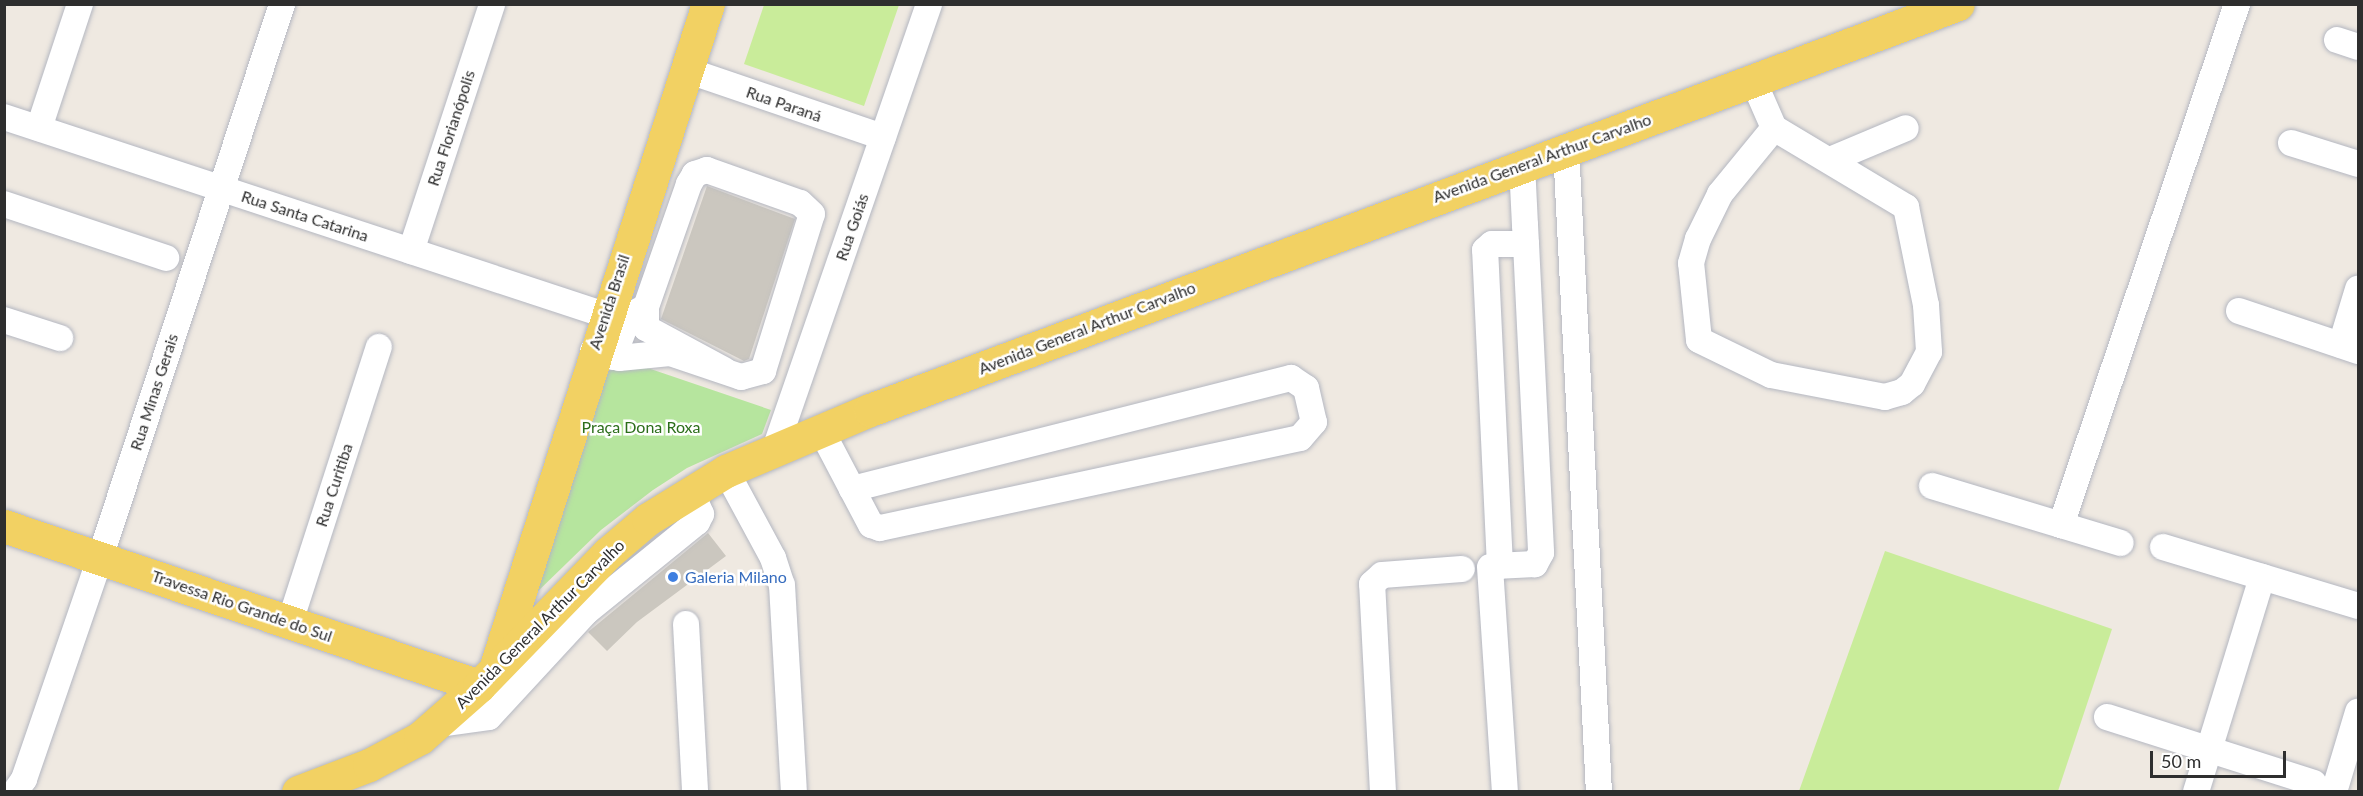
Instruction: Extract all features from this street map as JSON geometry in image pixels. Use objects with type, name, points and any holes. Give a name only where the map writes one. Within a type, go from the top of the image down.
[{"type":"main road","name":"Avenida Brasil","points":[[487,678],[603,354],[605,315],[708,4]]},
{"type":"main road","name":"Avenida General Arthur Carvalho","points":[[298,792],[396,753],[438,724],[487,678],[608,553],[691,492],[726,471],[820,430],[1522,164],[1958,4]]},
{"type":"main road","name":"Travessa Rio Grande do Sul","points":[[4,526],[290,622],[487,678]]},
{"type":"main road","points":[[516,600],[537,625]]},
{"type":"street","points":[[39,128],[80,4]]},
{"type":"street","name":"Rua Minas Gerais","points":[[21,787],[100,558],[282,4]]},
{"type":"street","name":"Rua Florianópolis","points":[[411,251],[492,4]]},
{"type":"street","name":"Rua Goiás","points":[[775,449],[929,4]]},
{"type":"street","points":[[2061,525],[2237,4]]},
{"type":"street","name":"Rua Paraná","points":[[686,70],[883,137]]},
{"type":"street","points":[[1753,80],[1774,128],[1899,200],[1911,217],[1929,352],[1912,384],[1886,397],[1771,375],[1698,340],[1691,263],[1698,239],[1720,194],[1774,128]]},
{"type":"street","name":"Rua Santa Catarina","points":[[4,117],[605,315]]},
{"type":"street","points":[[1830,160],[1906,128]]},
{"type":"street","points":[[2291,143],[2358,164]]},
{"type":"street","points":[[1566,148],[1599,792]]},
{"type":"street","points":[[1522,164],[1526,244],[1541,553],[1535,564],[1500,566],[1485,250],[1492,244],[1526,244]]},
{"type":"street","points":[[716,173],[810,210],[812,225],[763,371],[741,377],[724,370],[653,336],[646,328],[646,308],[695,174],[716,173]]},
{"type":"street","points":[[4,204],[166,258]]},
{"type":"street","points":[[2239,311],[2350,348],[2358,289]]},
{"type":"street","points":[[603,354],[629,316],[646,308]]},
{"type":"street","points":[[4,320],[60,338]]},
{"type":"street","name":"Rua Curitiba","points":[[290,622],[379,347]]},
{"type":"street","points":[[603,354],[670,353],[724,370]]},
{"type":"street","points":[[820,430],[871,525],[880,528],[1300,438],[1314,422],[1306,388],[1291,378],[852,489]]},
{"type":"street","points":[[726,471],[773,558],[782,585],[794,792]]},
{"type":"street","points":[[1932,486],[2121,543]]},
{"type":"street","points":[[438,724],[489,717],[586,612],[697,522],[701,514],[691,492]]},
{"type":"street","points":[[2163,547],[2358,606]]},
{"type":"street","points":[[1490,567],[1505,792]]},
{"type":"street","points":[[1383,792],[1372,584],[1382,575],[1462,569]]},
{"type":"street","points":[[2196,792],[2262,577]]},
{"type":"street","points":[[686,624],[694,792]]},
{"type":"street","points":[[2107,717],[2324,787],[2358,712]]},
{"type":"green space","points":[[764,5],[899,5],[864,106],[744,64]]},
{"type":"green space","name":"Praça Dona Roxa","points":[[633,363],[771,410],[762,434],[687,468],[653,490],[601,530],[535,594],[596,372]]},
{"type":"green space","points":[[1885,551],[2112,629],[2058,791],[1799,791]]},
{"type":"building","points":[[707,186],[795,219],[749,359],[744,361],[661,319]]},
{"type":"building","name":"Galeria Milano","points":[[708,533],[726,556],[637,622],[607,651],[588,632]]},
{"type":"place","name":"Galeria Milano","points":[[673,577]]}]
